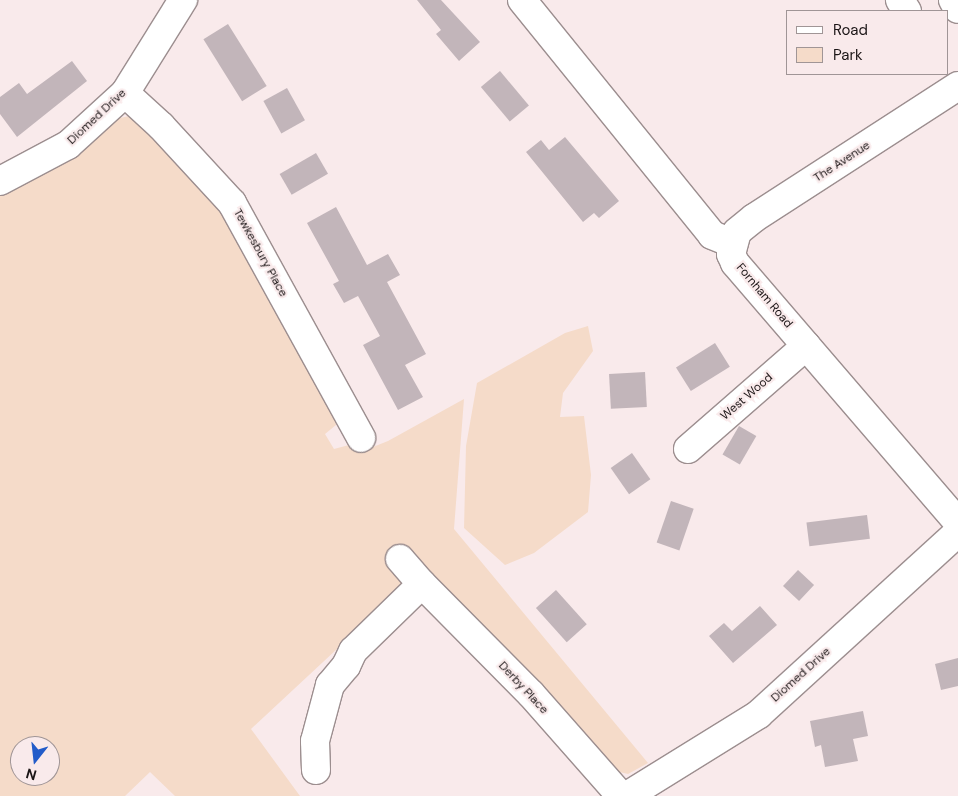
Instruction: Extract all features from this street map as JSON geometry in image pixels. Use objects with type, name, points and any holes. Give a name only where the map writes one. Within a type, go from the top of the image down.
[{"type":"street","name":"Diomed Drive","points":[[0,181],[68,145],[125,93],[183,0]]},
{"type":"street","points":[[522,0],[712,235],[732,243]]},
{"type":"street","points":[[953,0],[958,9]]},
{"type":"street","name":"The Avenue","points":[[732,243],[737,232],[754,218],[953,83]]},
{"type":"street","name":"Tewkesbury Place","points":[[125,93],[162,126],[232,203],[361,438]]},
{"type":"street","name":"Fornham Road","points":[[732,243],[735,263],[958,522]]},
{"type":"street","name":"West Wood","points":[[688,449],[806,346]]},
{"type":"street","name":"Diomed Drive","points":[[627,796],[759,714],[958,532]]},
{"type":"street","name":"Derby Place","points":[[400,559],[422,584],[531,694],[621,796]]},
{"type":"street","points":[[316,770],[315,741],[323,704],[330,685],[346,666],[353,651],[422,584]]},
{"type":"green space","points":[[129,116],[140,121],[223,209],[335,412],[336,425],[325,434],[334,449],[349,445],[358,453],[388,441],[464,399],[454,529],[648,763],[628,774],[611,770],[424,568],[251,729],[300,796],[175,796],[150,772],[125,796],[0,796],[0,194],[116,119]]},
{"type":"green space","points":[[588,326],[593,351],[563,393],[560,417],[584,416],[591,475],[588,512],[534,553],[505,565],[464,528],[466,446],[477,383],[565,333]]},
{"type":"building","points":[[417,0],[441,0],[480,42],[459,61],[436,34],[441,30]]},
{"type":"building","points":[[228,24],[267,86],[242,101],[203,39]]},
{"type":"building","points":[[72,61],[87,81],[17,137],[0,114],[0,97],[19,83],[27,94]]},
{"type":"building","points":[[500,71],[529,105],[510,122],[481,87]]},
{"type":"building","points":[[287,88],[305,120],[281,133],[263,101]]},
{"type":"building","points":[[565,137],[619,201],[599,218],[594,213],[583,222],[526,152],[541,140],[549,150]]},
{"type":"building","points":[[316,153],[328,174],[292,195],[280,174]]},
{"type":"building","points":[[336,207],[367,265],[388,254],[400,275],[387,282],[426,354],[405,365],[423,397],[398,410],[363,345],[380,336],[358,296],[344,303],[333,284],[339,281],[307,223]]},
{"type":"building","points":[[715,343],[730,367],[691,391],[676,367]]},
{"type":"building","points":[[645,372],[647,407],[611,409],[609,374]]},
{"type":"building","points":[[739,426],[756,436],[740,465],[722,455]]},
{"type":"building","points":[[632,453],[650,479],[629,494],[611,468]]},
{"type":"building","points":[[671,501],[694,509],[679,550],[657,543]]},
{"type":"building","points":[[867,515],[870,539],[809,546],[806,522]]},
{"type":"building","points":[[798,570],[814,585],[799,601],[783,586]]},
{"type":"building","points":[[556,590],[587,624],[567,642],[536,608]]},
{"type":"building","points":[[760,606],[777,625],[733,663],[709,636],[724,623],[732,631]]},
{"type":"building","points":[[958,658],[958,686],[941,690],[935,664]]},
{"type":"building","points":[[863,711],[868,736],[853,739],[858,761],[825,767],[821,745],[815,747],[810,721]]}]
